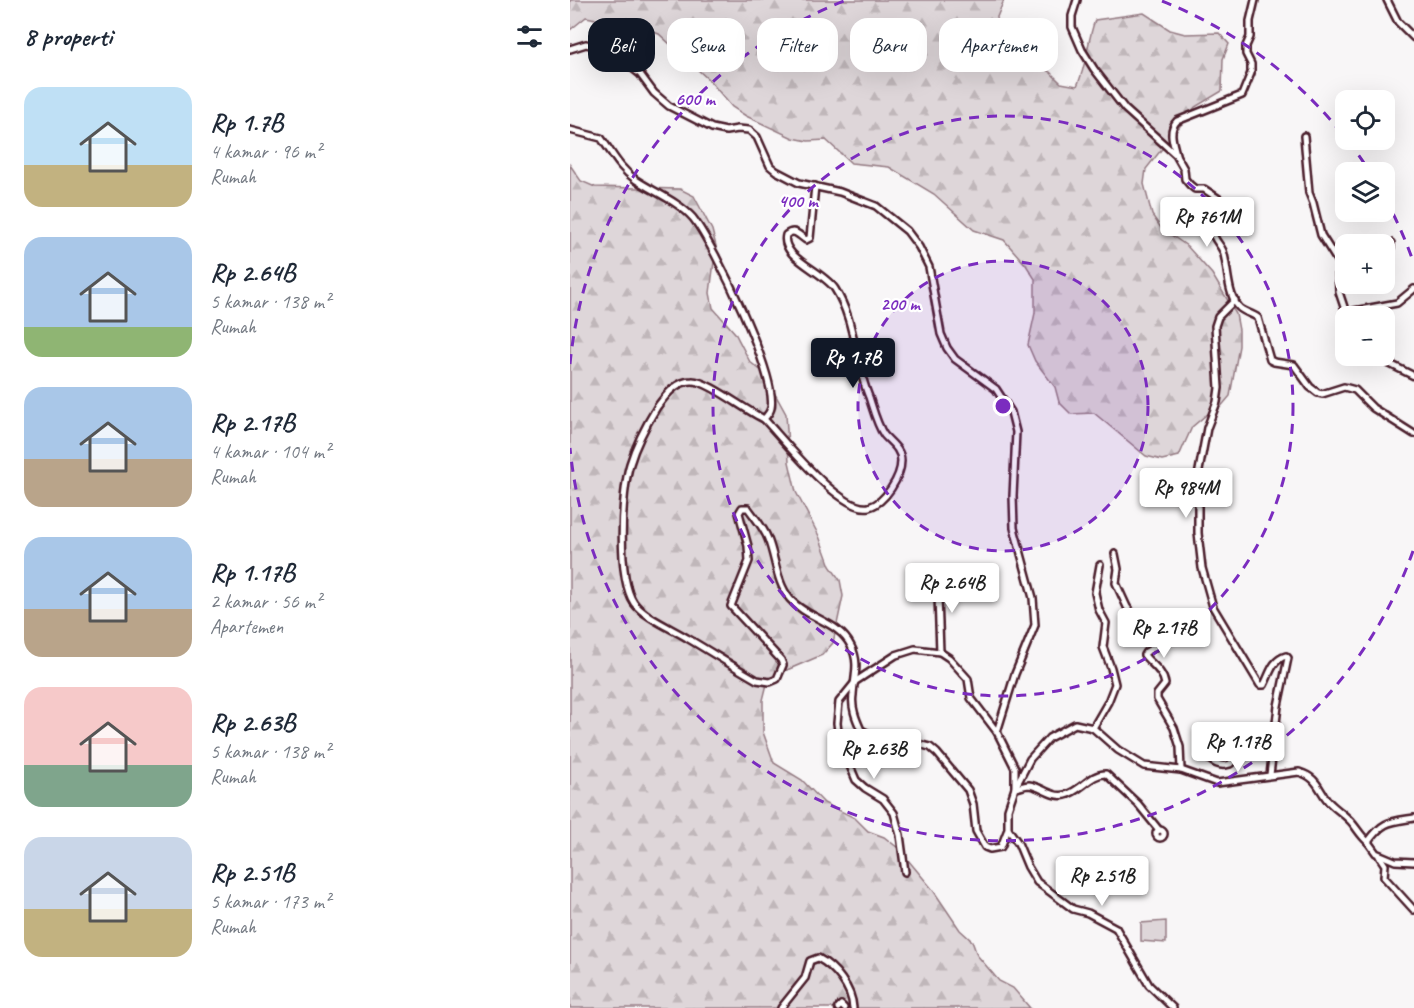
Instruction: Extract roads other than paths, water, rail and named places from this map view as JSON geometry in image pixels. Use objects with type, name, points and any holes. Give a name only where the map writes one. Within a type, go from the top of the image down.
[{"type":"street","points":[[1077,0],[1072,16],[1072,27],[1082,50],[1094,69],[1125,109],[1176,155],[1184,169],[1185,179],[1190,185],[1195,189],[1204,189],[1220,203],[1220,208],[1213,221],[1213,235],[1224,254],[1234,300],[1240,308],[1258,318],[1270,360],[1294,364],[1310,387],[1318,393],[1322,394],[1344,387],[1355,390],[1373,408],[1414,434]]},
{"type":"street","points":[[1176,155],[1172,132],[1177,121],[1242,95],[1247,87],[1251,64],[1246,54],[1246,45],[1250,37],[1250,21],[1255,0]]},
{"type":"street","points":[[1387,0],[1398,22],[1414,38]]},
{"type":"street","points":[[570,49],[586,45],[608,51],[640,74],[654,93],[669,106],[712,128],[726,131],[749,130],[759,140],[772,168],[789,179],[840,192],[876,206],[907,231],[920,247],[928,267],[941,334],[947,348],[955,359],[996,389],[1011,412],[1016,432],[1014,528],[1034,598],[1035,625],[1015,674],[997,732]]},
{"type":"street","points":[[570,130],[601,138],[616,161],[634,178],[691,216],[704,233],[718,257],[744,315],[766,372],[772,407],[764,419]]},
{"type":"street","points":[[1304,136],[1309,193],[1321,235],[1335,257]]},
{"type":"street","points":[[815,186],[810,238],[806,240],[799,233],[790,232],[786,235],[785,241],[790,253],[828,279],[847,313],[858,352],[863,382],[881,430],[900,454],[899,470],[887,496],[867,508],[846,502],[821,481],[764,419],[700,382],[684,382],[665,396],[640,436],[627,477],[624,558],[631,595],[638,607],[757,680],[773,682],[781,671],[783,665],[781,660],[731,606],[749,561],[748,546],[739,513],[742,508],[746,507],[768,538],[777,572],[789,597],[799,608],[835,628],[850,643],[857,658],[856,681],[852,696],[853,708],[865,748]]},
{"type":"street","points":[[1380,306],[1397,303],[1414,290]]},
{"type":"street","points":[[1234,300],[1218,317],[1215,326],[1220,388],[1207,428],[1200,462],[1198,533],[1202,568],[1213,607],[1242,652],[1255,679],[1260,685],[1264,685],[1275,663],[1281,657],[1288,658],[1278,706],[1270,775]]},
{"type":"street","points":[[1394,366],[1414,376]]},
{"type":"street","points":[[1115,554],[1118,569],[1116,583],[1127,607],[1155,643],[1155,647],[1144,655],[1164,678],[1165,684],[1156,699],[1174,728],[1180,747],[1181,770]]},
{"type":"street","points":[[1093,728],[1115,684],[1112,668],[1103,647],[1106,623],[1099,610],[1095,593],[1100,565]]},
{"type":"street","points":[[933,582],[938,596],[940,652]]},
{"type":"street","points":[[905,872],[900,835],[894,813],[883,799],[856,780],[839,740],[837,723],[839,702],[856,681],[896,655],[915,649],[940,652],[949,658],[968,679],[971,698],[997,732],[1015,768],[1015,788]]},
{"type":"street","points":[[861,730],[888,744],[915,743],[930,747],[937,753],[968,790],[973,804],[976,831],[985,847],[990,849],[1001,848],[1008,829],[1008,809],[1015,788],[1030,759],[1048,738],[1075,724],[1093,728],[1118,750],[1144,766],[1181,770],[1217,783],[1299,772],[1308,775],[1318,784],[1328,801],[1368,842],[1383,860],[1384,877],[1414,910]]},
{"type":"street","points":[[1203,754],[1218,765],[1226,766],[1252,746],[1275,738]]},
{"type":"street","points":[[1015,788],[1030,785],[1051,794],[1065,795],[1096,776],[1106,774],[1138,804],[1160,830]]},
{"type":"street","points":[[1368,842],[1379,827],[1414,818]]},
{"type":"street","points":[[1008,829],[1018,843],[1037,882],[1073,909],[1088,913],[1116,928],[1149,985],[1173,1008]]},
{"type":"street","points":[[1376,853],[1395,861],[1414,862]]},
{"type":"street","points":[[780,1008],[805,978],[810,961],[815,958],[821,959],[835,969],[854,1005],[853,1008]]},
{"type":"street","points":[[838,1008],[841,1005],[844,1008]]}]
